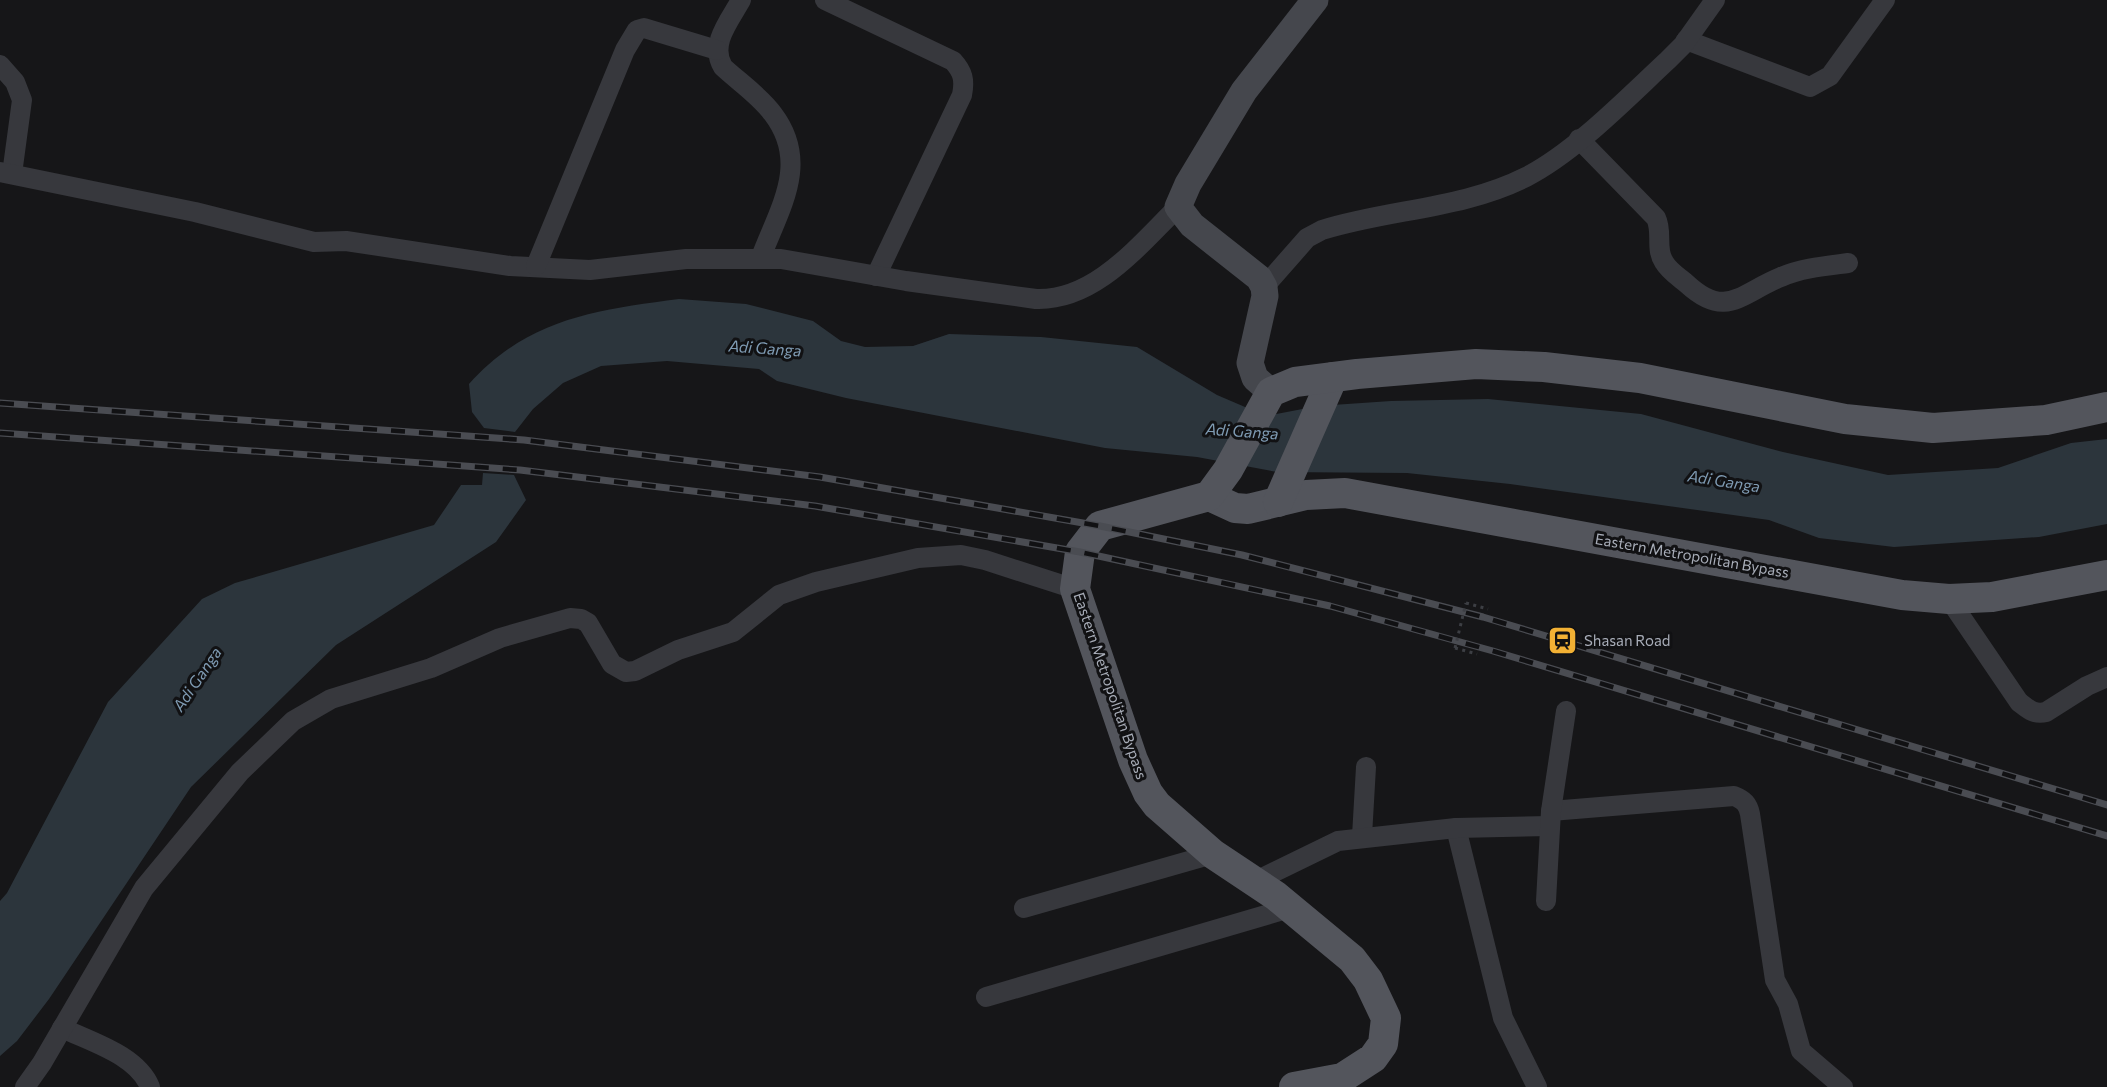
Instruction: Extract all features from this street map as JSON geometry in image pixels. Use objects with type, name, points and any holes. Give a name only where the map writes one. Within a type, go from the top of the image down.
[{"type":"main road","points":[[1268,400],[1250,363],[1265,296],[1264,287],[1259,278],[1192,225],[1178,207],[1188,184],[1244,91],[1315,0]]},
{"type":"main road","points":[[1209,496],[1228,471],[1268,400],[1295,382],[1333,377],[1476,363],[1544,367],[1640,378],[1845,419],[1933,428],[2046,420],[2107,407]]},
{"type":"main road","points":[[1281,495],[1333,377]]},
{"type":"main road","name":"Eastern Metropolitan Bypass","points":[[1294,1087],[1344,1082],[1373,1058],[1383,1044],[1386,1018],[1368,980],[1352,959],[1290,908],[1213,854],[1157,805],[1148,793],[1133,760],[1075,589],[1080,552],[1104,523],[1209,496],[1235,508],[1248,509],[1281,495],[1345,493],[1902,595],[1949,599],[1992,597],[2107,575]]},
{"type":"street","points":[[741,0],[717,50],[723,67],[772,112],[783,129],[792,154],[792,168],[787,188],[761,257]]},
{"type":"street","points":[[825,0],[953,61],[961,71],[964,83],[962,94],[876,276]]},
{"type":"street","points":[[1264,287],[1307,238],[1322,230],[1461,200],[1498,188],[1545,166],[1668,60],[1686,40],[1715,0]]},
{"type":"street","points":[[1686,40],[1810,87],[1830,76],[1885,0]]},
{"type":"street","points":[[536,267],[625,50],[637,30],[644,28],[717,50]]},
{"type":"street","points":[[0,65],[15,82],[22,100],[6,173],[195,212],[314,242],[346,241],[510,266],[590,270],[686,259],[723,261],[761,257],[876,276],[1057,300],[1080,291],[1105,274],[1178,207]]},
{"type":"street","points":[[1579,139],[1656,218],[1660,226],[1659,247],[1664,264],[1711,303],[1731,301],[1781,276],[1848,263]]},
{"type":"street","points":[[25,1087],[62,1028],[132,906],[152,879],[261,750],[293,721],[331,699],[431,668],[500,639],[570,618],[581,619],[588,623],[612,664],[619,670],[634,671],[678,650],[733,632],[779,595],[816,582],[918,558],[941,555],[985,560],[1075,589]]},
{"type":"street","points":[[1949,599],[2019,702],[2030,711],[2038,714],[2046,712],[2078,691],[2107,677]]},
{"type":"street","points":[[1546,901],[1551,819],[1566,711]]},
{"type":"street","points":[[1362,836],[1366,767]]},
{"type":"street","points":[[1254,882],[1317,849],[1338,841],[1362,836],[1551,819],[1734,796],[1742,799],[1748,805],[1775,980],[1788,1004],[1802,1051],[1811,1062],[1842,1087]]},
{"type":"street","points":[[1456,828],[1503,1018],[1537,1087]]},
{"type":"street","points":[[1024,908],[1213,854]]},
{"type":"street","points":[[986,997],[1290,908]]},
{"type":"street","points":[[62,1028],[128,1060],[142,1072],[150,1087]]},
{"type":"path","points":[[1478,654],[1455,648],[1466,603],[1488,609]]},
{"type":"water","name":"Adi Ganga","points":[[679,299],[746,304],[813,321],[841,341],[865,347],[913,346],[949,334],[1041,337],[1137,347],[1217,395],[1266,416],[1318,406],[1391,401],[1488,399],[1641,414],[1783,452],[1888,475],[1998,468],[2071,443],[2107,439],[2107,524],[2039,537],[1894,547],[1819,538],[1769,520],[1510,484],[1407,473],[1277,472],[1197,457],[1105,448],[846,398],[777,381],[759,369],[667,361],[601,366],[563,383],[533,409],[515,432],[484,428],[472,412],[469,384],[515,344],[540,331],[592,313]]},
{"type":"water","name":"Adi Ganga","points":[[483,473],[514,475],[526,500],[496,542],[336,645],[191,787],[49,999],[17,1041],[0,1056],[0,901],[7,893],[108,702],[202,599],[235,583],[434,525],[461,485],[482,485]]},
{"type":"railway","points":[[0,403],[524,440],[820,477],[1100,526],[1242,555],[1483,617],[2107,805]]},
{"type":"railway","points":[[0,433],[520,470],[815,506],[1080,552],[1330,606],[1493,651],[2107,836]]},
{"type":"place","name":"Shasan Road","points":[[1563,641]]}]
